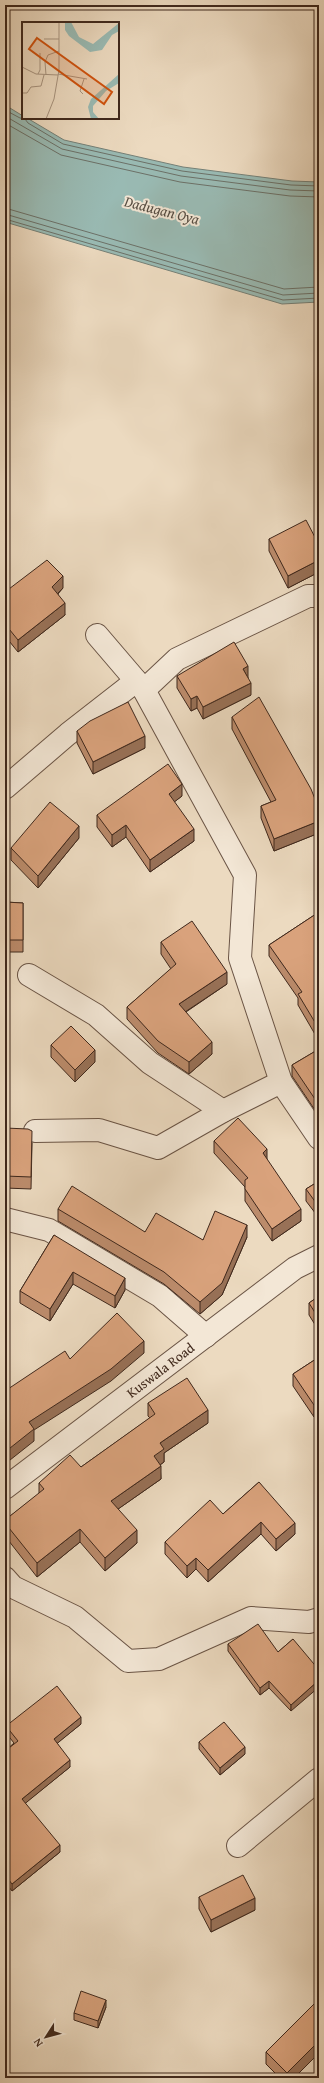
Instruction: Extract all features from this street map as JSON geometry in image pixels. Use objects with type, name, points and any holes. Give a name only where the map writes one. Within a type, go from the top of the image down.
[{"type":"street","points":[[5,788],[68,734],[140,686],[177,659],[308,596],[319,596]]},
{"type":"street","points":[[97,635],[140,686],[245,875],[240,958],[281,1082],[319,1138]]},
{"type":"street","points":[[29,976],[96,1015],[150,1063],[223,1111]]},
{"type":"street","points":[[35,1131],[99,1130],[158,1148],[223,1111],[281,1082]]},
{"type":"street","points":[[5,1219],[49,1230],[160,1296],[206,1336]]},
{"type":"street","name":"Kuswala Road","points":[[5,1488],[295,1268],[319,1256]]},
{"type":"street","points":[[5,1578],[13,1587],[75,1617],[128,1661],[159,1659],[251,1618],[309,1622],[319,1619]]},
{"type":"street","points":[[238,1846],[319,1779]]},
{"type":"water","name":"Dadugan Oya","points":[[5,105],[22,115],[22,119],[29,119],[64,140],[183,167],[292,181],[319,182],[319,302],[282,304],[5,222]]},
{"type":"building","points":[[306,520],[319,545],[319,560],[288,576],[269,539]]},
{"type":"building","points":[[47,560],[63,576],[52,587],[65,603],[18,640],[5,624],[5,592]]},
{"type":"building","points":[[234,642],[248,666],[243,669],[251,683],[203,707],[197,696],[191,699],[177,676]]},
{"type":"building","points":[[259,697],[311,789],[319,809],[319,821],[274,839],[261,806],[276,800],[232,717]]},
{"type":"building","points":[[128,702],[145,736],[93,762],[77,731],[90,721]]},
{"type":"building","points":[[168,764],[182,784],[169,794],[194,829],[150,860],[126,825],[112,835],[97,815]]},
{"type":"building","points":[[50,802],[79,826],[38,876],[11,848]]},
{"type":"building","points":[[5,902],[23,903],[23,940],[5,940]]},
{"type":"building","points":[[319,912],[319,1029],[298,994],[302,992],[269,945]]},
{"type":"building","points":[[192,921],[227,972],[179,1004],[212,1042],[189,1062],[158,1041],[127,1007],[176,964],[161,942]]},
{"type":"building","points":[[71,1026],[95,1050],[75,1070],[51,1045]]},
{"type":"building","points":[[319,1049],[319,1105],[292,1065]]},
{"type":"building","points":[[238,1118],[267,1149],[263,1153],[301,1209],[272,1229],[245,1189],[245,1180],[248,1178],[214,1141]]},
{"type":"building","points":[[5,1128],[28,1129],[32,1131],[31,1177],[5,1176]]},
{"type":"building","points":[[319,1181],[319,1207],[306,1189]]},
{"type":"building","points":[[72,1186],[145,1232],[156,1213],[203,1240],[215,1211],[247,1225],[222,1283],[200,1302],[164,1272],[58,1209]]},
{"type":"building","points":[[54,1235],[125,1278],[115,1296],[73,1272],[50,1309],[20,1291]]},
{"type":"building","points":[[319,1296],[319,1319],[309,1303]]},
{"type":"building","points":[[117,1313],[144,1341],[111,1369],[29,1422],[34,1429],[5,1452],[5,1391],[65,1351],[70,1359]]},
{"type":"building","points":[[319,1357],[319,1401],[314,1405],[293,1374]]},
{"type":"building","points":[[187,1378],[208,1410],[160,1443],[164,1449],[154,1456],[161,1466],[111,1501],[137,1530],[105,1558],[80,1529],[37,1563],[5,1523],[5,1520],[44,1489],[39,1483],[70,1455],[81,1467],[155,1414],[148,1403]]},
{"type":"building","points":[[259,1482],[295,1523],[276,1539],[261,1522],[208,1570],[196,1558],[187,1566],[165,1542],[210,1500],[223,1514]]},
{"type":"building","points":[[258,1624],[278,1652],[293,1639],[319,1670],[319,1680],[291,1705],[269,1681],[260,1688],[228,1644]]},
{"type":"building","points":[[57,1686],[81,1717],[54,1739],[70,1760],[22,1799],[60,1845],[12,1884],[5,1875],[5,1751],[18,1741],[6,1726]]},
{"type":"building","points":[[224,1722],[245,1747],[220,1768],[199,1742]]},
{"type":"building","points":[[243,1875],[255,1898],[211,1920],[199,1897]]},
{"type":"building","points":[[81,1991],[106,2000],[98,2021],[74,2013]]},
{"type":"building","points":[[317,2001],[319,2003],[319,2041],[287,2073],[266,2052]]}]
